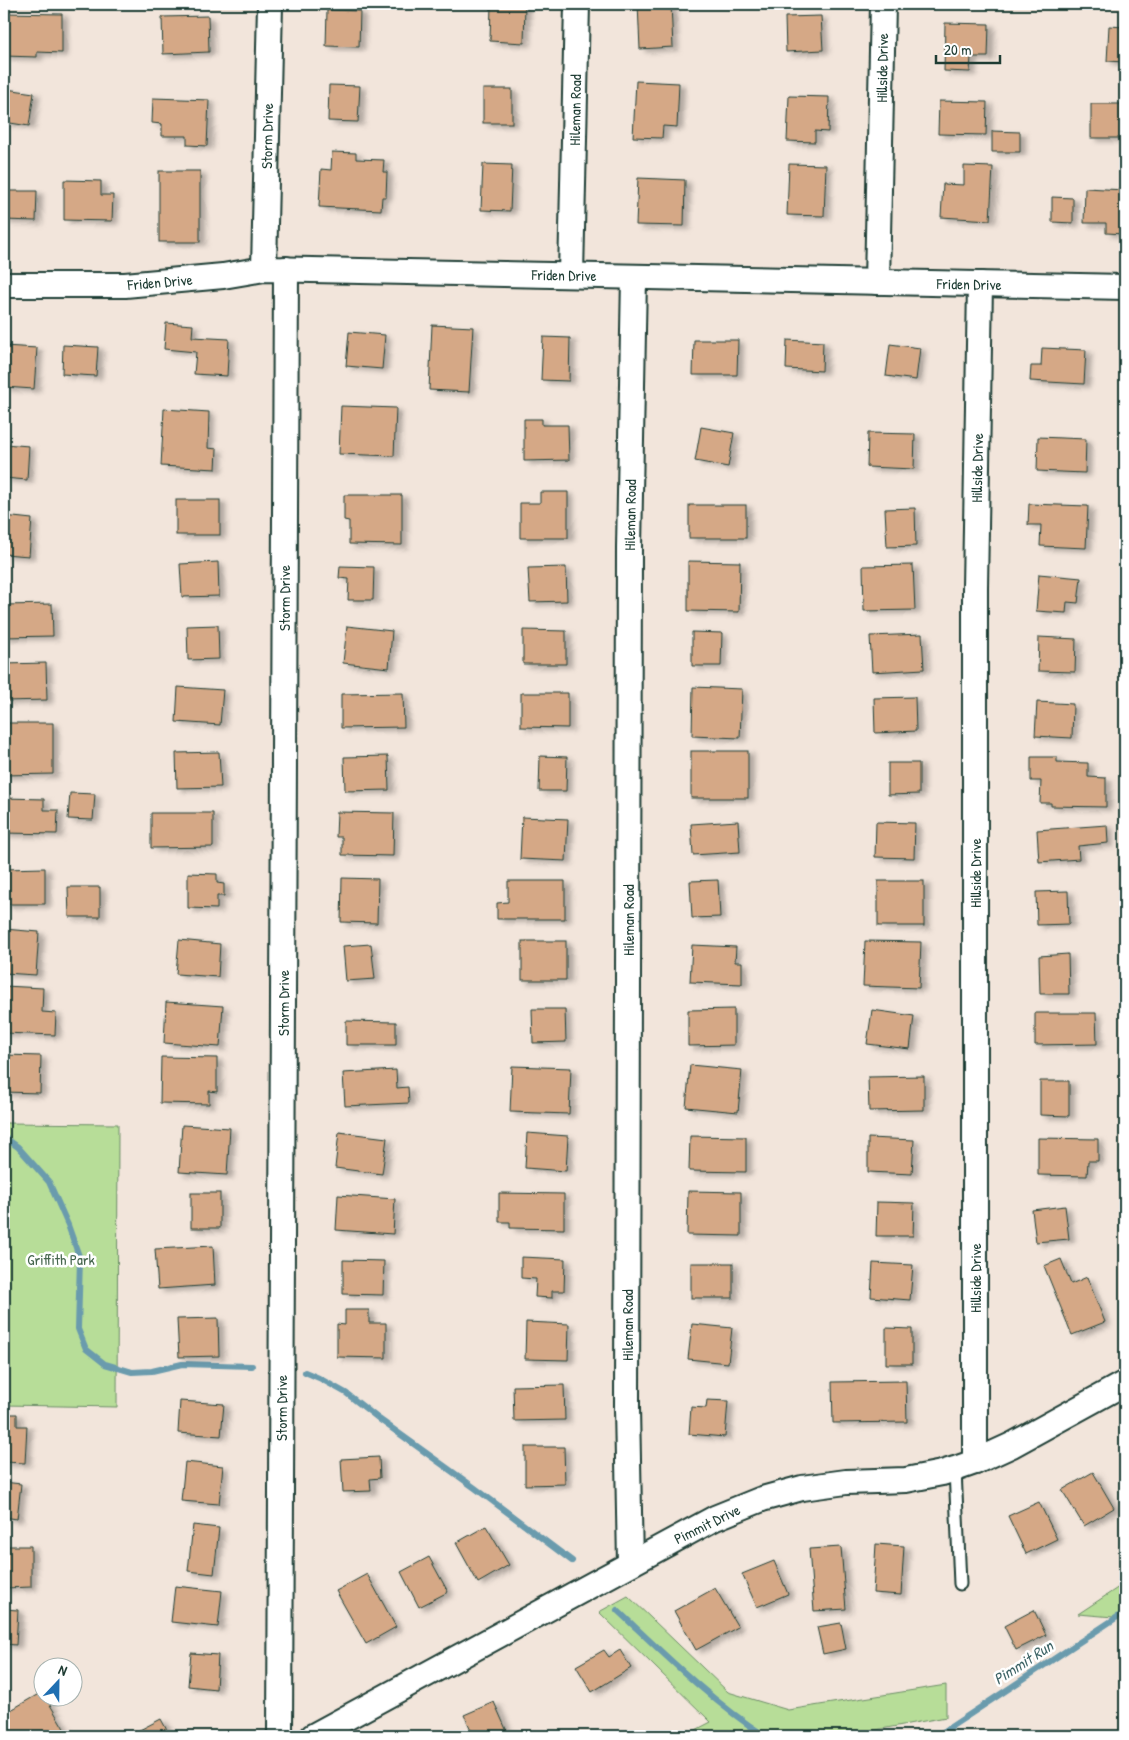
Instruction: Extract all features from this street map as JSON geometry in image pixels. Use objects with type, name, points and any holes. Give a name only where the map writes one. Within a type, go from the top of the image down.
[{"type":"street","name":"Storm Drive","points":[[270,4],[275,269],[280,1736]]},
{"type":"street","name":"Hileman Road","points":[[571,275],[577,4]]},
{"type":"street","name":"Hillside Drive","points":[[877,282],[883,4]]},
{"type":"street","name":"Friden Drive","points":[[4,285],[125,285],[275,269],[1125,287]]},
{"type":"street","name":"Hileman Road","points":[[630,1563],[627,1408],[629,567],[634,277]]},
{"type":"street","name":"Hillside Drive","points":[[965,1466],[980,284]]},
{"type":"street","name":"Pimmit Drive","points":[[313,1736],[715,1518],[762,1499],[802,1488],[846,1482],[906,1480],[942,1473],[965,1466],[1012,1445],[1125,1383]]},
{"type":"lane","points":[[960,1584],[965,1466]]},
{"type":"green space","name":"Griffith Park","points":[[4,1123],[118,1124],[117,1407],[4,1405]]},
{"type":"green space","points":[[1125,1583],[1125,1618],[1078,1614]]},
{"type":"green space","points":[[628,1596],[728,1692],[788,1710],[946,1685],[946,1717],[843,1736],[684,1736],[711,1722],[599,1612]]},
{"type":"building","points":[[491,4],[525,4],[524,43],[490,41]]},
{"type":"building","points":[[638,4],[671,4],[673,47],[640,49]]},
{"type":"building","points":[[327,10],[360,11],[359,47],[326,46]]},
{"type":"building","points":[[4,13],[62,14],[62,53],[37,52],[37,57],[4,56]]},
{"type":"building","points":[[208,16],[209,52],[163,54],[162,17]]},
{"type":"building","points":[[821,16],[823,50],[786,52],[785,17]]},
{"type":"building","points":[[945,23],[989,24],[988,57],[971,57],[970,72],[944,71]]},
{"type":"building","points":[[1109,26],[1125,27],[1125,62],[1107,61]]},
{"type":"building","points":[[636,81],[679,83],[677,127],[663,126],[662,138],[633,137]]},
{"type":"building","points":[[329,85],[360,86],[358,122],[328,121]]},
{"type":"building","points":[[6,89],[34,93],[29,126],[4,122]]},
{"type":"building","points":[[483,89],[512,89],[512,123],[483,123]]},
{"type":"building","points":[[789,96],[829,97],[828,132],[815,131],[815,142],[787,141]]},
{"type":"building","points":[[153,98],[209,100],[207,146],[187,145],[187,136],[162,136],[162,124],[152,123]]},
{"type":"building","points":[[939,101],[987,102],[986,135],[938,134]]},
{"type":"building","points":[[1091,104],[1125,104],[1125,138],[1091,138]]},
{"type":"building","points":[[992,131],[1020,132],[1020,152],[992,152]]},
{"type":"building","points":[[332,152],[356,153],[356,159],[384,160],[383,172],[387,172],[386,197],[382,197],[381,210],[319,207],[321,169],[331,170]]},
{"type":"building","points":[[483,164],[512,165],[510,211],[481,210]]},
{"type":"building","points":[[789,164],[826,165],[824,216],[787,215]]},
{"type":"building","points":[[964,166],[993,167],[990,220],[941,217],[943,184],[964,185]]},
{"type":"building","points":[[159,171],[200,171],[200,242],[159,242]]},
{"type":"building","points":[[638,178],[685,180],[684,226],[636,225]]},
{"type":"building","points":[[64,180],[101,181],[101,195],[113,195],[112,221],[64,220]]},
{"type":"building","points":[[1085,188],[1125,190],[1125,234],[1106,233],[1106,223],[1084,223]]},
{"type":"building","points":[[4,191],[37,191],[36,221],[4,220]]},
{"type":"building","points":[[1052,197],[1073,198],[1073,223],[1052,222]]},
{"type":"building","points":[[166,323],[193,325],[192,337],[229,339],[227,376],[194,374],[196,352],[164,349]]},
{"type":"building","points":[[432,325],[473,327],[469,392],[429,390]]},
{"type":"building","points":[[349,332],[385,335],[382,369],[346,366]]},
{"type":"building","points":[[543,337],[570,338],[569,381],[541,380]]},
{"type":"building","points":[[694,340],[738,340],[737,375],[693,375]]},
{"type":"building","points":[[787,340],[823,342],[822,371],[786,369]]},
{"type":"building","points":[[890,344],[920,348],[916,380],[886,376]]},
{"type":"building","points":[[63,345],[98,347],[96,376],[62,374]]},
{"type":"building","points":[[4,346],[37,348],[34,389],[4,387]]},
{"type":"building","points":[[1042,348],[1086,350],[1084,384],[1030,381],[1031,366],[1041,366]]},
{"type":"building","points":[[341,406],[396,408],[394,456],[339,454]]},
{"type":"building","points":[[164,409],[209,412],[208,448],[217,449],[216,469],[161,466]]},
{"type":"building","points":[[524,419],[542,419],[542,425],[568,425],[569,460],[524,461]]},
{"type":"building","points":[[701,427],[734,433],[728,467],[695,461]]},
{"type":"building","points":[[868,433],[915,434],[914,469],[867,467]]},
{"type":"building","points":[[1038,437],[1086,439],[1085,473],[1037,471]]},
{"type":"building","points":[[4,444],[29,446],[27,480],[4,478]]},
{"type":"building","points":[[540,492],[568,492],[568,538],[520,538],[520,503],[540,503]]},
{"type":"building","points":[[344,495],[402,495],[402,545],[349,544],[349,521],[344,520]]},
{"type":"building","points":[[176,500],[220,500],[220,535],[176,535]]},
{"type":"building","points":[[1029,504],[1088,506],[1086,548],[1040,546],[1041,525],[1028,525]]},
{"type":"building","points":[[689,505],[746,505],[746,538],[689,538]]},
{"type":"building","points":[[915,508],[916,546],[887,547],[885,509]]},
{"type":"building","points":[[4,516],[32,519],[29,556],[4,554]]},
{"type":"building","points":[[688,561],[740,562],[739,612],[688,611]]},
{"type":"building","points":[[218,562],[219,596],[182,597],[180,564]]},
{"type":"building","points":[[913,565],[915,610],[864,611],[863,566]]},
{"type":"building","points":[[340,566],[374,567],[373,600],[348,600],[349,579],[339,578]]},
{"type":"building","points":[[566,567],[567,601],[530,602],[528,568]]},
{"type":"building","points":[[1039,574],[1081,578],[1078,603],[1067,602],[1066,613],[1036,611]]},
{"type":"building","points":[[52,604],[53,636],[4,637],[4,605]]},
{"type":"building","points":[[218,625],[219,659],[188,660],[187,626]]},
{"type":"building","points":[[347,626],[392,631],[389,668],[343,663]]},
{"type":"building","points":[[523,630],[566,631],[566,664],[523,664]]},
{"type":"building","points":[[692,632],[722,633],[721,666],[692,666]]},
{"type":"building","points":[[922,634],[924,669],[872,672],[870,636]]},
{"type":"building","points":[[1039,637],[1076,639],[1075,672],[1038,671]]},
{"type":"building","points":[[46,663],[47,700],[4,701],[4,664]]},
{"type":"building","points":[[178,687],[223,690],[220,725],[176,722]]},
{"type":"building","points":[[693,687],[742,689],[740,738],[692,736]]},
{"type":"building","points":[[403,693],[404,727],[341,728],[341,694]]},
{"type":"building","points":[[521,693],[568,693],[568,728],[521,727]]},
{"type":"building","points":[[915,697],[916,731],[875,733],[874,698]]},
{"type":"building","points":[[1037,702],[1073,704],[1072,738],[1035,736]]},
{"type":"building","points":[[4,723],[53,723],[53,774],[4,775]]},
{"type":"building","points":[[691,751],[748,751],[748,798],[691,798]]},
{"type":"building","points":[[219,752],[221,787],[177,788],[176,753]]},
{"type":"building","points":[[388,756],[389,790],[345,791],[344,757]]},
{"type":"building","points":[[540,756],[567,757],[566,791],[539,791]]},
{"type":"building","points":[[1031,757],[1057,757],[1057,762],[1088,763],[1088,777],[1106,778],[1106,807],[1051,806],[1051,803],[1040,803],[1041,781],[1031,781]]},
{"type":"building","points":[[888,763],[919,763],[919,794],[888,795]]},
{"type":"building","points":[[70,793],[95,794],[93,820],[68,819]]},
{"type":"building","points":[[4,798],[44,799],[44,810],[58,810],[57,834],[4,833]]},
{"type":"building","points":[[337,812],[394,813],[393,856],[342,855],[342,837],[336,837]]},
{"type":"building","points":[[151,813],[213,813],[213,847],[151,848]]},
{"type":"building","points":[[522,817],[568,819],[566,861],[520,859]]},
{"type":"building","points":[[738,821],[740,852],[693,855],[691,824]]},
{"type":"building","points":[[876,822],[915,823],[914,858],[875,857]]},
{"type":"building","points":[[1107,825],[1108,843],[1078,846],[1079,859],[1039,862],[1037,830]]},
{"type":"building","points":[[45,868],[45,904],[4,904],[4,869]]},
{"type":"building","points":[[188,873],[217,874],[217,883],[224,884],[224,896],[217,896],[217,909],[188,908]]},
{"type":"building","points":[[342,878],[378,879],[377,923],[341,922]]},
{"type":"building","points":[[718,880],[720,917],[692,918],[690,881]]},
{"type":"building","points":[[508,881],[565,881],[565,919],[497,919],[497,903],[508,902]]},
{"type":"building","points":[[878,881],[924,881],[924,926],[878,926]]},
{"type":"building","points":[[68,887],[100,887],[100,917],[69,917]]},
{"type":"building","points":[[1068,891],[1069,924],[1037,925],[1036,892]]},
{"type":"building","points":[[4,929],[39,932],[36,975],[4,973]]},
{"type":"building","points":[[179,940],[220,944],[218,977],[176,974]]},
{"type":"building","points":[[522,941],[566,941],[566,980],[522,980]]},
{"type":"building","points":[[865,941],[921,942],[919,988],[863,986]]},
{"type":"building","points":[[371,944],[375,979],[346,981],[343,946]]},
{"type":"building","points":[[692,945],[736,947],[735,962],[742,962],[742,984],[690,982]]},
{"type":"building","points":[[1068,954],[1069,994],[1040,994],[1039,956]]},
{"type":"building","points":[[4,986],[43,988],[42,1012],[56,1013],[55,1035],[4,1033]]},
{"type":"building","points":[[166,1002],[223,1006],[220,1047],[164,1043]]},
{"type":"building","points":[[532,1009],[565,1009],[566,1042],[533,1043]]},
{"type":"building","points":[[734,1009],[734,1045],[688,1046],[688,1010]]},
{"type":"building","points":[[872,1010],[914,1016],[910,1049],[867,1044]]},
{"type":"building","points":[[1035,1013],[1096,1013],[1097,1044],[1035,1045]]},
{"type":"building","points":[[346,1021],[396,1022],[396,1045],[346,1045]]},
{"type":"building","points":[[4,1055],[41,1056],[40,1093],[4,1092]]},
{"type":"building","points":[[161,1057],[217,1058],[217,1092],[209,1091],[209,1104],[160,1103]]},
{"type":"building","points":[[690,1065],[742,1070],[738,1112],[686,1107]]},
{"type":"building","points":[[512,1066],[571,1068],[569,1114],[510,1112]]},
{"type":"building","points":[[396,1070],[397,1088],[408,1087],[409,1103],[345,1106],[343,1073]]},
{"type":"building","points":[[924,1076],[924,1110],[869,1111],[868,1077]]},
{"type":"building","points":[[1040,1081],[1069,1081],[1069,1116],[1040,1115]]},
{"type":"building","points":[[182,1125],[230,1128],[227,1175],[179,1172]]},
{"type":"building","points":[[339,1132],[387,1138],[382,1174],[335,1168]]},
{"type":"building","points":[[527,1133],[568,1136],[566,1171],[525,1168]]},
{"type":"building","points":[[690,1136],[746,1137],[746,1172],[689,1171]]},
{"type":"building","points":[[868,1138],[914,1140],[912,1174],[868,1172]]},
{"type":"building","points":[[1038,1138],[1098,1139],[1098,1161],[1088,1161],[1087,1176],[1038,1175]]},
{"type":"building","points":[[688,1191],[741,1192],[741,1236],[687,1235]]},
{"type":"building","points":[[191,1193],[220,1193],[220,1228],[191,1228]]},
{"type":"building","points":[[499,1193],[564,1194],[564,1229],[510,1228],[510,1222],[499,1222]]},
{"type":"building","points":[[338,1195],[395,1199],[393,1234],[336,1230]]},
{"type":"building","points":[[877,1202],[914,1203],[913,1236],[876,1236]]},
{"type":"building","points":[[1065,1206],[1069,1239],[1036,1242],[1032,1210]]},
{"type":"building","points":[[213,1246],[215,1285],[158,1289],[155,1249]]},
{"type":"building","points":[[521,1257],[565,1259],[564,1291],[552,1291],[552,1298],[535,1297],[536,1279],[521,1278]]},
{"type":"building","points":[[1061,1259],[1071,1284],[1087,1277],[1105,1322],[1072,1335],[1044,1266]]},
{"type":"building","points":[[343,1260],[384,1261],[383,1295],[343,1294]]},
{"type":"building","points":[[691,1263],[733,1263],[733,1298],[691,1298]]},
{"type":"building","points":[[873,1263],[913,1265],[910,1300],[871,1297]]},
{"type":"building","points":[[345,1310],[369,1310],[369,1323],[386,1323],[386,1358],[337,1357],[337,1324],[345,1325]]},
{"type":"building","points":[[218,1318],[219,1356],[179,1357],[177,1319]]},
{"type":"building","points":[[526,1322],[569,1324],[568,1360],[525,1359]]},
{"type":"building","points":[[692,1324],[732,1328],[728,1363],[688,1359]]},
{"type":"building","points":[[886,1328],[912,1329],[912,1364],[886,1364]]},
{"type":"building","points":[[906,1381],[907,1422],[833,1423],[832,1382]]},
{"type":"building","points":[[564,1385],[565,1420],[514,1421],[513,1386]]},
{"type":"building","points":[[707,1400],[728,1401],[725,1437],[689,1434],[691,1407],[706,1408]]},
{"type":"building","points":[[180,1401],[224,1404],[221,1436],[178,1433]]},
{"type":"building","points":[[4,1414],[17,1414],[17,1426],[27,1426],[25,1463],[4,1462]]},
{"type":"building","points":[[525,1447],[564,1447],[565,1484],[525,1485]]},
{"type":"building","points":[[1125,1453],[1125,1469],[1119,1456]]},
{"type":"building","points":[[379,1457],[380,1478],[370,1479],[371,1491],[343,1492],[341,1459]]},
{"type":"building","points":[[185,1462],[223,1466],[219,1504],[181,1501]]},
{"type":"building","points":[[1093,1472],[1114,1508],[1084,1526],[1062,1490]]},
{"type":"building","points":[[4,1482],[21,1484],[17,1519],[4,1517]]},
{"type":"building","points":[[1039,1502],[1057,1539],[1026,1554],[1008,1516]]},
{"type":"building","points":[[193,1525],[219,1528],[214,1574],[188,1571]]},
{"type":"building","points":[[486,1526],[509,1565],[478,1583],[456,1543]]},
{"type":"building","points":[[876,1544],[904,1546],[901,1595],[873,1593]]},
{"type":"building","points":[[4,1546],[31,1546],[31,1587],[4,1588]]},
{"type":"building","points":[[841,1547],[846,1609],[814,1611],[809,1549]]},
{"type":"building","points":[[429,1557],[448,1592],[419,1607],[401,1572]]},
{"type":"building","points":[[774,1561],[788,1594],[757,1607],[742,1574]]},
{"type":"building","points":[[367,1574],[396,1627],[366,1644],[336,1591]]},
{"type":"building","points":[[175,1586],[222,1591],[218,1627],[171,1622]]},
{"type":"building","points":[[715,1588],[738,1627],[696,1650],[674,1611]]},
{"type":"building","points":[[4,1609],[18,1610],[16,1645],[4,1644]]},
{"type":"building","points":[[1034,1610],[1046,1635],[1016,1650],[1004,1626]]},
{"type":"building","points":[[841,1623],[846,1649],[823,1654],[817,1627]]},
{"type":"building","points":[[604,1650],[609,1657],[620,1650],[631,1668],[592,1692],[576,1666]]},
{"type":"building","points":[[191,1653],[218,1655],[216,1689],[188,1686]]},
{"type":"building","points":[[32,1698],[32,1708],[52,1708],[66,1732],[58,1736],[4,1736],[4,1714]]},
{"type":"building","points":[[494,1702],[509,1736],[474,1736],[464,1715]]},
{"type":"building","points":[[161,1719],[170,1736],[128,1736]]},
{"type":"waterway","points":[[4,1137],[18,1147],[49,1182],[68,1225],[80,1259],[78,1329],[86,1349],[105,1364],[132,1372],[152,1371],[182,1364],[252,1366]]},
{"type":"waterway","points":[[305,1372],[346,1393],[572,1561]]},
{"type":"waterway","points":[[617,1610],[707,1693],[765,1736]]},
{"type":"waterway","name":"Pimmit Run","points":[[937,1736],[1125,1612]]}]
